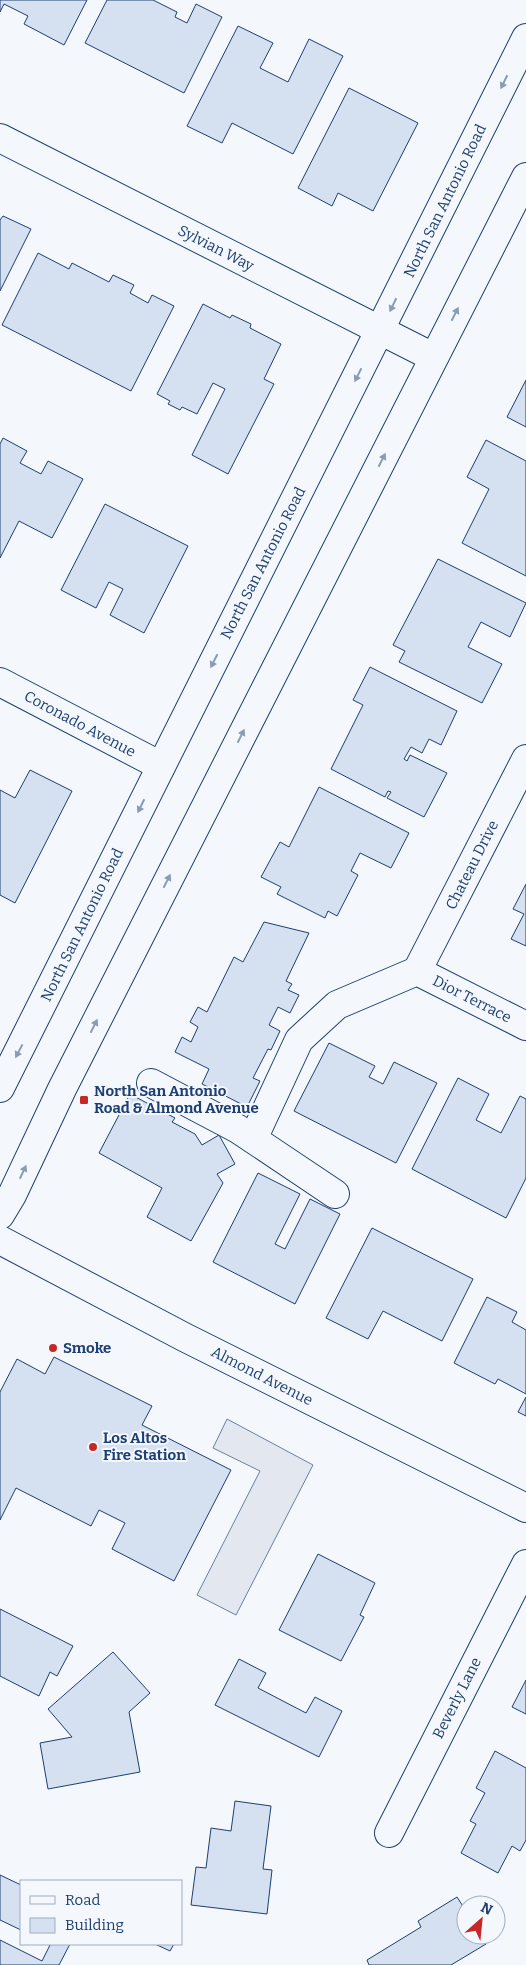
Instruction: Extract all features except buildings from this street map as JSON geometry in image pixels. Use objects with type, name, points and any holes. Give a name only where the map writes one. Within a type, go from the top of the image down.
[{"type":"main road","name":"North San Antonio Road","points":[[0,1088],[526,38]]},
{"type":"main road","name":"Sylvian Way","points":[[0,138],[380,332],[433,357]]},
{"type":"main road","points":[[0,1215],[12,1195],[62,1089],[526,177]]},
{"type":"main road","name":"Coronado Avenue","points":[[0,682],[161,766]]},
{"type":"main road","name":"Chateau Drive","points":[[417,972],[526,759]]},
{"type":"main road","points":[[253,1139],[299,1040],[336,1005],[417,972]]},
{"type":"main road","name":"Dior Terrace","points":[[417,972],[526,1026]]},
{"type":"main road","points":[[150,1083],[238,1128],[335,1194]]},
{"type":"main road","name":"Almond Avenue","points":[[0,1240],[193,1341],[526,1508]]},
{"type":"main road","name":"Beverly Lane","points":[[389,1833],[526,1564]]},
{"type":"shaded area","points":[[227,1419],[313,1465],[236,1615],[197,1595],[260,1471],[213,1448]]},
{"type":"place","name":"North San Antonio Road & Almond Avenue","points":[[84,1100]]},
{"type":"place","name":"Smoke","points":[[53,1348]]},
{"type":"place","name":"Los Altos Fire Station","points":[[93,1447]]}]
